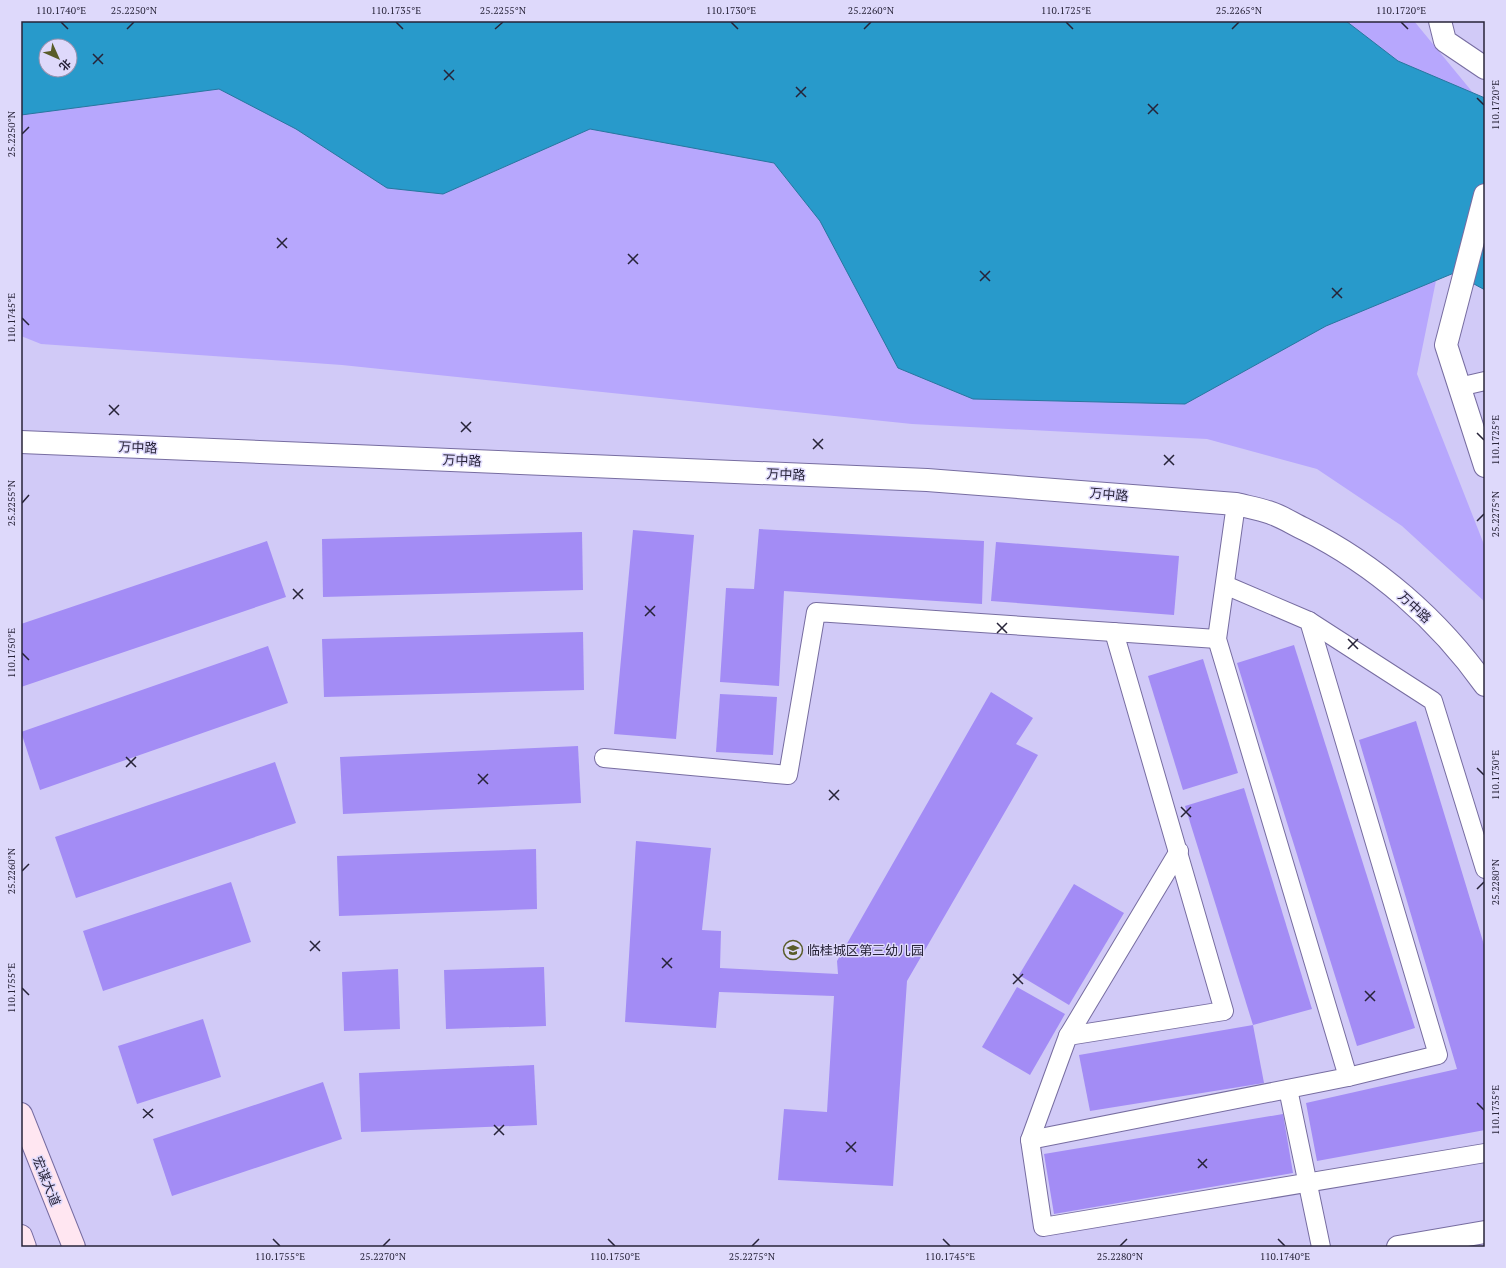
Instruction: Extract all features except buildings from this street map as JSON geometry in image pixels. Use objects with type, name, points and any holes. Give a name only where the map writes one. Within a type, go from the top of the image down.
[{"type":"main road","name":"宏谋大道","points":[[21,1114],[74,1247]]},
{"type":"main road","points":[[21,1236],[25,1247]]},
{"type":"street","points":[[1440,21],[1445,41],[1485,68]]},
{"type":"street","points":[[1485,195],[1446,345],[1485,466]]},
{"type":"street","name":"万中路","points":[[21,442],[927,480],[1236,504],[1272,514],[1328,541],[1382,577],[1418,608],[1447,639],[1485,685]]},
{"type":"street","points":[[1398,1247],[1485,1232]]},
{"type":"lane","points":[[1459,387],[1485,380]]},
{"type":"lane","points":[[1236,504],[1217,639],[1348,1077]]},
{"type":"lane","points":[[1225,585],[1309,620],[1433,701],[1485,869]]},
{"type":"lane","points":[[604,758],[788,775],[816,612],[1217,639]]},
{"type":"lane","points":[[1030,1140],[1348,1077],[1438,1055],[1309,620]]},
{"type":"lane","points":[[1068,1036],[1224,1011],[1114,632]]},
{"type":"lane","points":[[1179,852],[1068,1036],[1030,1140],[1043,1227],[1485,1153]]},
{"type":"lane","points":[[1288,1089],[1321,1247]]},
{"type":"shaded area","points":[[21,21],[1414,21],[1474,94],[1417,374],[1485,547],[1485,602],[1402,526],[1317,469],[1207,439],[912,424],[342,365],[41,344],[21,336]]},
{"type":"water","points":[[21,21],[1346,21],[1398,61],[1485,98],[1485,290],[1454,273],[1326,326],[1185,404],[973,399],[898,368],[820,221],[774,163],[590,129],[443,194],[387,188],[296,129],[219,89],[21,115]]},
{"type":"place","name":"临桂城区第三幼儿园","points":[[793,950]]}]
